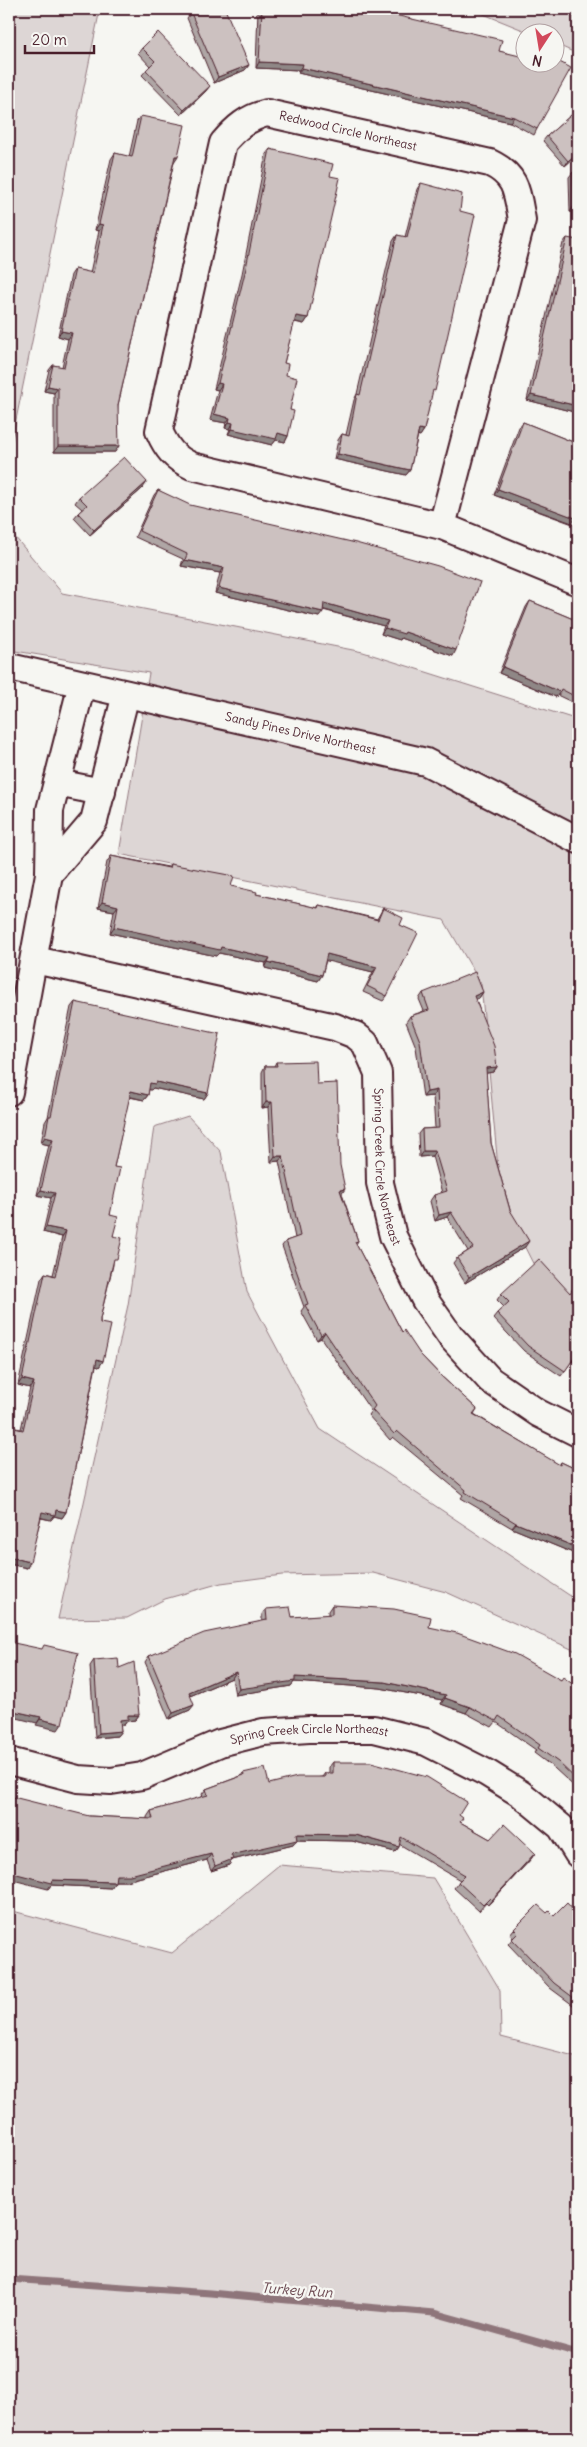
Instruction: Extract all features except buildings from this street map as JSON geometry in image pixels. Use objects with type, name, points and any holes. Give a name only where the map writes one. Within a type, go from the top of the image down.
[{"type":"street","name":"Redwood Circle Northeast","points":[[442,526],[522,220],[512,182],[504,170],[490,164],[267,113],[251,117],[235,129],[223,143],[159,431],[166,447],[178,460],[192,466],[442,526],[578,582]]},
{"type":"street","name":"Sandy Pines Drive Northeast","points":[[9,667],[426,762],[578,840]]},
{"type":"street","points":[[9,1092],[49,874],[50,810],[82,684]]},
{"type":"street","points":[[49,874],[94,821],[126,694]]},
{"type":"street","points":[[57,783],[102,792]]},
{"type":"street","name":"Spring Creek Circle Northeast","points":[[34,960],[335,1027],[355,1035],[365,1043],[378,1073],[380,1183],[393,1236],[410,1272],[451,1338],[490,1380],[538,1413],[578,1433]]},
{"type":"street","name":"Spring Creek Circle Northeast","points":[[9,1761],[78,1779],[111,1781],[142,1776],[220,1743],[263,1732],[374,1728],[426,1742],[487,1772],[521,1794],[562,1827],[578,1854]]},
{"type":"shaded area","points":[[9,9],[100,9],[9,454]]},
{"type":"shaded area","points":[[464,9],[578,9],[578,54],[564,48],[564,22],[514,22],[514,26],[476,11]]},
{"type":"shaded area","points":[[9,530],[62,593],[363,652],[578,720],[578,1311],[550,1297],[501,1200],[481,984],[444,920],[119,854],[149,673],[9,650]]},
{"type":"shaded area","points":[[188,1116],[221,1152],[247,1292],[320,1429],[578,1601],[578,1652],[446,1592],[373,1573],[282,1575],[221,1583],[165,1599],[127,1618],[58,1619],[128,1305],[154,1127]]},
{"type":"shaded area","points":[[279,1865],[433,1878],[500,1990],[501,2037],[578,2057],[578,2438],[9,2438],[9,1910],[172,1953]]},
{"type":"waterway","name":"Turkey Run","points":[[9,2279],[210,2293],[434,2313],[578,2353]]}]
